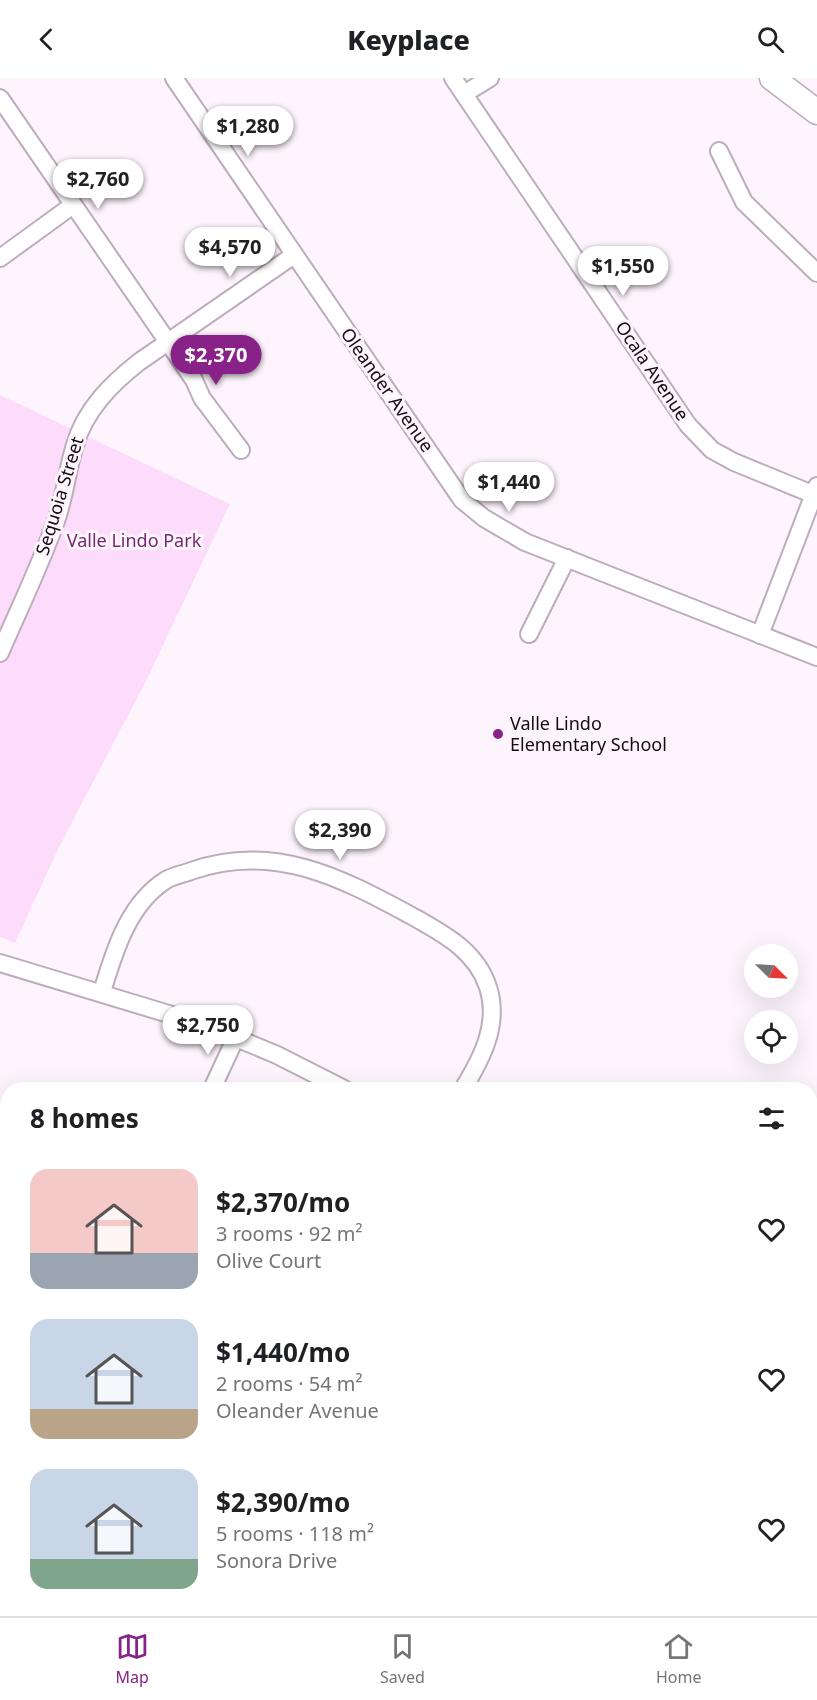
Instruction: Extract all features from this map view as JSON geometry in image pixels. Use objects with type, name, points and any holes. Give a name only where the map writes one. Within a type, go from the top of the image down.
[{"type":"highway","points":[[772,78],[817,112]]},
{"type":"street","name":"Oleander Avenue","points":[[174,78],[462,500],[484,518],[525,542],[817,657]]},
{"type":"street","name":"Ocala Avenue","points":[[453,78],[688,425],[712,450],[734,462],[816,492]]},
{"type":"street","points":[[464,94],[490,78]]},
{"type":"street","points":[[0,98],[194,380],[202,398],[241,450]]},
{"type":"street","points":[[719,151],[744,202],[817,273]]},
{"type":"street","points":[[0,258],[74,205]]},
{"type":"street","name":"Sequoia Street","points":[[0,653],[44,554],[57,517],[75,442],[96,404],[118,378],[294,255]]},
{"type":"street","points":[[760,635],[816,492]]},
{"type":"street","points":[[530,634],[567,558]]},
{"type":"street","points":[[102,993],[124,929],[145,898],[166,880],[204,866],[239,860],[285,863],[316,870],[374,894],[452,939],[480,968],[488,986],[492,1005],[489,1037],[478,1064],[467,1082]]},
{"type":"street","points":[[0,963],[102,993],[236,1037],[331,1082]]},
{"type":"street","points":[[215,1082],[236,1037]]},
{"type":"green space","name":"Valle Lindo Park","points":[[0,395],[230,504],[146,681],[58,849],[15,943],[0,937]]},
{"type":"place","name":"Valle Lindo Elementary School","points":[[498,734]]}]
